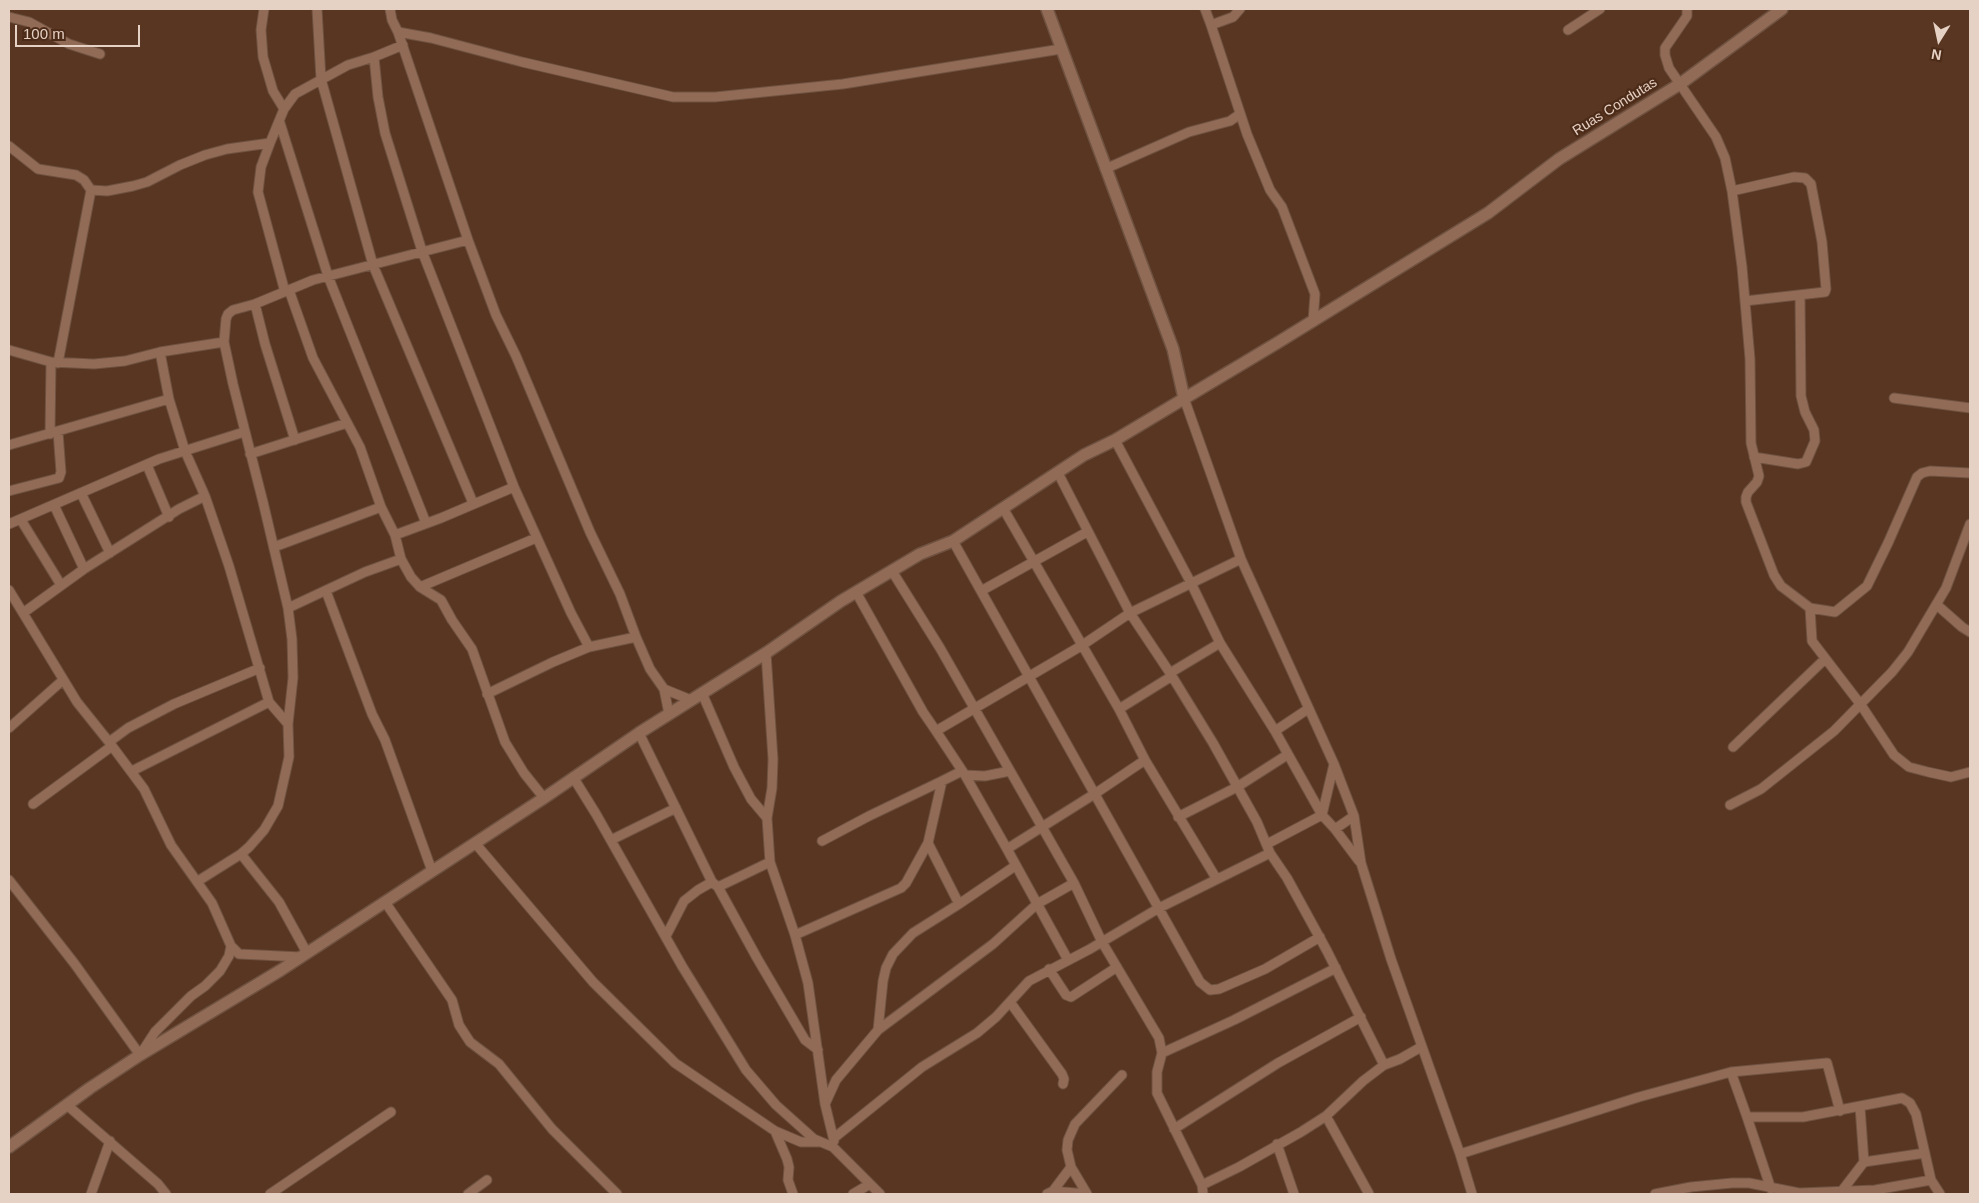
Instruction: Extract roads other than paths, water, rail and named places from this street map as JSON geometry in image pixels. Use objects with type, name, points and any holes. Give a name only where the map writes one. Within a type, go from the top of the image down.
[{"type":"street","points":[[264,9],[261,30],[263,57],[269,80],[284,109]]},
{"type":"street","points":[[317,9],[321,79],[373,265],[473,503]]},
{"type":"street","points":[[390,9],[392,20],[403,45],[468,240],[496,315],[519,364],[590,532],[620,594],[650,669],[664,689],[669,714]]},
{"type":"street","points":[[1206,9],[1240,114],[1270,190],[1282,207],[1315,294],[1313,322]]},
{"type":"street","points":[[1211,25],[1232,16],[1240,9]]},
{"type":"street","points":[[1568,30],[1600,9]]},
{"type":"street","points":[[1687,9],[1687,16],[1665,48],[1668,68],[1716,137],[1725,158],[1732,191],[1750,360],[1751,443],[1759,476],[1757,482],[1748,492],[1746,502],[1774,575],[1781,586],[1810,608],[1834,612],[1866,586],[1888,543],[1917,477],[1922,473],[1930,471],[1970,473]]},
{"type":"street","name":"Ruas Condutas","points":[[9,1147],[140,1055],[304,955],[544,798],[639,733],[766,653],[856,592],[920,554],[953,541],[1084,455],[1115,440],[1313,322],[1488,213],[1559,159],[1680,84],[1782,9]]},
{"type":"street","points":[[1049,11],[1105,169],[1173,349],[1184,398],[1241,560],[1334,764],[1354,816],[1361,863],[1421,1047],[1460,1154],[1472,1194]]},
{"type":"street","points":[[9,17],[29,22],[69,44],[100,54]]},
{"type":"street","points":[[398,32],[431,38],[673,97],[715,98],[843,84],[1061,49]]},
{"type":"street","points":[[403,45],[348,65],[295,94],[284,109],[280,123],[270,143],[261,167],[258,192],[287,291],[318,368],[364,457],[381,506],[395,535],[401,560],[411,577],[420,587],[441,600],[464,636],[477,661],[487,694],[510,751],[524,773],[544,798]]},
{"type":"street","points":[[374,57],[378,98],[385,132],[422,251],[514,488],[589,647]]},
{"type":"street","points":[[1105,169],[1189,132],[1230,121],[1240,114]]},
{"type":"street","points":[[280,123],[328,276],[426,524]]},
{"type":"street","points":[[91,190],[107,191],[133,186],[147,182],[205,155],[227,149],[270,143]]},
{"type":"street","points":[[9,146],[38,169],[76,175],[84,180],[91,190],[81,250],[55,362],[54,433],[61,472],[59,478],[9,491]]},
{"type":"street","points":[[1732,191],[1794,177],[1805,178],[1811,184],[1822,242],[1826,289],[1824,292],[1821,294],[1745,301]]},
{"type":"street","points":[[198,881],[241,854],[264,830],[278,806],[289,757],[288,724],[294,671],[288,608],[244,432],[224,342],[228,314],[233,310],[255,304],[313,280],[468,240]]},
{"type":"street","points":[[1754,458],[1798,464],[1806,462],[1815,440],[1814,430],[1805,412],[1801,396],[1800,296]]},
{"type":"street","points":[[255,304],[265,344],[295,440]]},
{"type":"street","points":[[9,350],[55,362],[104,364],[160,352],[224,342]]},
{"type":"street","points":[[160,352],[169,399],[185,451],[205,496],[229,566],[269,702],[288,724]]},
{"type":"street","points":[[1894,398],[1970,408]]},
{"type":"street","points":[[9,445],[169,399]]},
{"type":"street","points":[[250,454],[347,423]]},
{"type":"street","points":[[9,524],[147,464],[244,432]]},
{"type":"street","points":[[1115,440],[1191,582],[1220,643],[1275,731],[1322,815],[1361,863]]},
{"type":"street","points":[[147,464],[169,517]]},
{"type":"street","points":[[1058,473],[1130,613],[1171,674],[1237,787],[1268,848],[1320,937],[1384,1065]]},
{"type":"street","points":[[395,535],[514,488]]},
{"type":"street","points":[[81,493],[110,554]]},
{"type":"street","points":[[23,613],[84,569],[179,509],[205,496]]},
{"type":"street","points":[[54,505],[84,569]]},
{"type":"street","points":[[274,547],[381,506]]},
{"type":"street","points":[[1003,508],[1119,709],[1144,760],[1216,878]]},
{"type":"street","points":[[21,520],[61,585]]},
{"type":"street","points":[[1730,805],[1761,789],[1834,731],[1861,705],[1908,652],[1946,588],[1970,524]]},
{"type":"street","points":[[981,591],[1087,532]]},
{"type":"street","points":[[420,587],[536,538]]},
{"type":"street","points":[[953,541],[1029,678],[1096,793],[1200,982],[1210,990],[1218,989],[1265,969],[1320,937]]},
{"type":"street","points":[[288,608],[364,572],[401,560]]},
{"type":"street","points":[[936,730],[1029,678],[1130,613],[1191,582],[1241,560]]},
{"type":"street","points":[[892,571],[924,620],[1074,883],[1102,942],[1156,1031],[1162,1052],[1155,1084],[1157,1093],[1203,1190],[1326,1116],[1363,1081],[1384,1065],[1405,1057],[1421,1047]]},
{"type":"street","points":[[9,590],[86,715],[111,744],[144,789],[171,845],[212,903],[231,946],[239,954],[304,955],[279,902],[241,854]]},
{"type":"street","points":[[326,591],[372,714],[385,740],[432,871]]},
{"type":"street","points":[[856,592],[923,712],[964,772],[1068,960]]},
{"type":"street","points":[[9,609],[16,602]]},
{"type":"street","points":[[1937,605],[1970,632]]},
{"type":"street","points":[[1810,608],[1812,641],[1861,705],[1894,755],[1909,767],[1951,777],[1970,772]]},
{"type":"street","points":[[487,694],[589,647],[636,637]]},
{"type":"street","points":[[1119,709],[1220,643]]},
{"type":"street","points":[[766,653],[773,759],[772,788],[767,818],[770,862],[796,935],[810,993],[825,1104],[837,1151]]},
{"type":"street","points":[[1733,747],[1825,659]]},
{"type":"street","points":[[33,804],[111,744],[128,728],[174,704],[260,668]]},
{"type":"street","points":[[9,728],[63,680]]},
{"type":"street","points":[[664,689],[691,700]]},
{"type":"street","points":[[702,694],[734,767],[751,799],[767,818]]},
{"type":"street","points":[[132,771],[269,702]]},
{"type":"street","points":[[1275,731],[1308,709]]},
{"type":"street","points":[[639,733],[715,884],[805,1040],[818,1050]]},
{"type":"street","points":[[1178,817],[1237,787],[1287,755]]},
{"type":"street","points":[[1007,849],[1096,793],[1144,760]]},
{"type":"street","points":[[834,1138],[922,1067],[977,1033],[996,1017],[1029,981],[1216,878],[1322,815],[1334,764]]},
{"type":"street","points":[[822,841],[869,816],[964,772],[985,776],[1010,771]]},
{"type":"street","points":[[573,777],[720,1028],[757,1084],[776,1105],[814,1139],[829,1144],[837,1151],[880,1194]]},
{"type":"street","points":[[796,935],[901,888],[906,883],[928,843],[942,781]]},
{"type":"street","points":[[611,840],[676,808]]},
{"type":"street","points":[[1335,829],[1354,816]]},
{"type":"street","points":[[475,843],[593,982],[640,1031],[675,1063],[775,1131],[802,1142],[821,1142]]},
{"type":"street","points":[[928,843],[960,904]]},
{"type":"street","points":[[666,936],[684,901],[698,890],[770,862]]},
{"type":"street","points":[[878,1030],[883,981],[893,954],[913,933],[960,904],[1015,866]]},
{"type":"street","points":[[9,880],[74,963],[140,1055],[155,1032],[220,970],[229,956],[231,946]]},
{"type":"street","points":[[825,1104],[836,1080],[878,1030],[992,944],[1037,904],[1074,883]]},
{"type":"street","points":[[385,902],[452,1000],[459,1025],[470,1042],[499,1064],[552,1129],[617,1194]]},
{"type":"street","points":[[1049,969],[1066,995],[1071,997],[1118,967]]},
{"type":"street","points":[[1162,1052],[1234,1020],[1336,968]]},
{"type":"street","points":[[1010,1002],[1062,1074],[1063,1084]]},
{"type":"street","points":[[1174,1129],[1278,1063],[1361,1017]]},
{"type":"street","points":[[1460,1154],[1639,1097],[1731,1072],[1827,1063],[1840,1111]]},
{"type":"street","points":[[1731,1072],[1771,1189]]},
{"type":"street","points":[[1087,1194],[1071,1167],[1067,1150],[1072,1131],[1076,1124],[1122,1075]]},
{"type":"street","points":[[1747,1117],[1803,1118],[1902,1098],[1910,1102],[1916,1114],[1931,1180],[1940,1194]]},
{"type":"street","points":[[68,1105],[158,1184],[166,1194]]},
{"type":"street","points":[[1841,1192],[1864,1162],[1860,1107]]},
{"type":"street","points":[[270,1194],[391,1112]]},
{"type":"street","points":[[1326,1116],[1369,1194]]},
{"type":"street","points":[[775,1131],[787,1160],[789,1167],[788,1180],[793,1194]]},
{"type":"street","points":[[91,1194],[110,1141]]},
{"type":"street","points":[[1277,1144],[1294,1194]]},
{"type":"street","points":[[1864,1162],[1925,1153]]},
{"type":"street","points":[[1050,1192],[1071,1167]]},
{"type":"street","points":[[468,1194],[487,1180]]},
{"type":"street","points":[[1655,1194],[1726,1183],[1749,1183],[1771,1189],[1799,1193],[1841,1192],[1875,1190],[1931,1180]]},
{"type":"street","points":[[853,1194],[870,1184]]},
{"type":"street","points":[[1050,1192],[1087,1194]]}]
